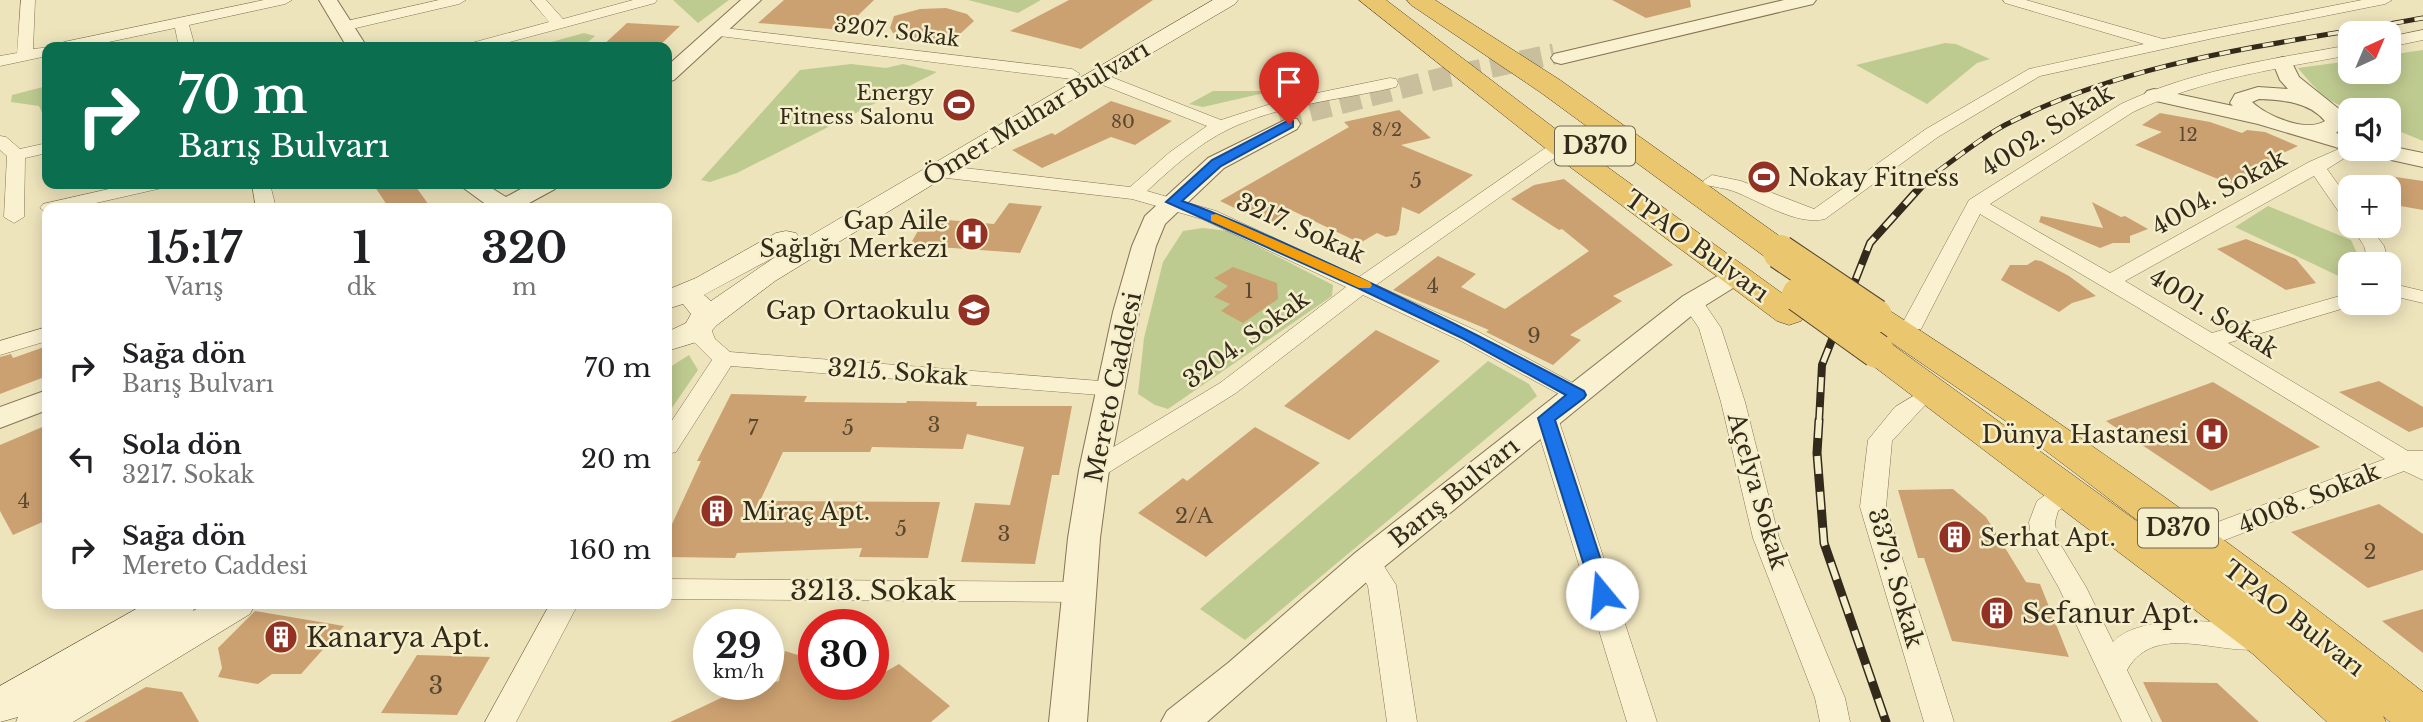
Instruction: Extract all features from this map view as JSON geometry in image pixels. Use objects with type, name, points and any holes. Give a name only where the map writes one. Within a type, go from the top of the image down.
[{"type":"highway","name":"TPAO Bulvarı","points":[[1371,0],[1560,146],[1737,275],[1794,304]]},
{"type":"highway","name":"TPAO Bulvarı","points":[[1389,0],[1472,57],[1794,304]]},
{"type":"highway","name":"D370","points":[[1419,0],[1908,326]]},
{"type":"highway","points":[[1452,0],[1713,181],[1793,250],[1908,326]]},
{"type":"highway","points":[[1794,304],[1868,358],[1915,403],[2067,491]]},
{"type":"highway","name":"TPAO Bulvarı","points":[[1908,326],[2315,632],[2423,721]]},
{"type":"highway","name":"TPAO Bulvarı","points":[[1868,358],[2067,491],[2269,641],[2361,722]]},
{"type":"main road","name":"Ömer Muhar Bulvarı","points":[[672,340],[692,333],[765,275],[938,171],[1199,0]]},
{"type":"main road","name":"Ömer Muhar Bulvarı","points":[[672,298],[706,284],[1084,75],[1228,0]]},
{"type":"main road","points":[[672,300],[697,303],[703,307],[703,323]]},
{"type":"main road","points":[[0,707],[168,609]]},
{"type":"main road","points":[[37,722],[228,609]]},
{"type":"street","points":[[25,55],[28,0]]},
{"type":"street","points":[[88,42],[285,0]]},
{"type":"street","points":[[328,0],[354,42]]},
{"type":"street","points":[[343,26],[459,0]]},
{"type":"street","points":[[538,0],[559,24]]},
{"type":"street","points":[[492,42],[650,0]]},
{"type":"street","points":[[672,72],[752,0]]},
{"type":"street","points":[[1783,0],[1558,56],[1807,0]]},
{"type":"street","points":[[1713,181],[1734,184],[1800,212],[1818,215],[1932,133],[2035,72],[2385,0]]},
{"type":"street","points":[[2016,1],[2163,44]]},
{"type":"street","points":[[181,23],[186,42]]},
{"type":"street","name":"3207. Sokak","points":[[716,32],[1084,75],[1143,93],[1221,126]]},
{"type":"street","points":[[2401,40],[2423,35]]},
{"type":"street","points":[[0,61],[42,52]]},
{"type":"street","points":[[2154,95],[2338,52]]},
{"type":"street","points":[[2283,63],[2290,80],[2316,104],[2338,118]]},
{"type":"street","points":[[1134,193],[1155,173],[1221,126],[1262,111],[1390,83]]},
{"type":"street","points":[[2268,121],[2246,109],[2241,103],[2242,98],[2271,93],[2316,104]]},
{"type":"street","points":[[2154,95],[2220,108],[2338,142]]},
{"type":"street","name":"4002. Sokak","points":[[1908,326],[1976,204],[2127,108],[2154,95]]},
{"type":"street","points":[[1162,207],[1216,163],[1284,122]]},
{"type":"street","points":[[2299,129],[2326,130],[2338,122]]},
{"type":"street","points":[[0,141],[16,155]]},
{"type":"street","points":[[2401,141],[2423,147]]},
{"type":"street","name":"3204. Sokak","points":[[1094,470],[1228,388],[1363,284],[1560,146]]},
{"type":"street","points":[[16,155],[42,149]]},
{"type":"street","name":"4004. Sokak","points":[[2112,280],[2338,153]]},
{"type":"street","points":[[16,155],[7,218],[42,210]]},
{"type":"street","points":[[2401,155],[2423,160]]},
{"type":"street","points":[[2316,166],[2338,197]]},
{"type":"street","name":"3217. Sokak","points":[[938,171],[1134,193],[1162,207],[1209,215],[1363,284],[1469,336],[1578,395]]},
{"type":"street","points":[[74,203],[134,189]]},
{"type":"street","points":[[478,189],[500,203]]},
{"type":"street","points":[[516,203],[539,189]]},
{"type":"street","points":[[545,203],[557,189]]},
{"type":"street","name":"4001. Sokak","points":[[1976,204],[2112,280],[2207,342],[2417,462]]},
{"type":"street","name":"Mereto Caddesi","points":[[1068,722],[1084,538],[1094,470],[1113,388],[1126,312],[1162,207]]},
{"type":"street","name":"Barış Bulvarı","points":[[1180,722],[1241,673],[1367,562],[1546,418],[1692,302],[1737,275]]},
{"type":"street","points":[[2401,292],[2423,297]]},
{"type":"street","name":"Açelya Sokak","points":[[1692,302],[1710,328],[1733,402],[1766,538],[1830,698],[1835,722]]},
{"type":"street","points":[[2207,342],[2338,303]]},
{"type":"street","points":[[672,438],[724,359],[705,342],[703,323]]},
{"type":"street","points":[[0,348],[42,335]]},
{"type":"street","name":"3215. Sokak","points":[[724,359],[1113,388]]},
{"type":"street","points":[[0,418],[42,401]]},
{"type":"street","name":"3379. Sokak","points":[[1915,403],[1903,412],[1880,440],[1873,507],[1939,722]]},
{"type":"street","points":[[1546,418],[1642,722]]},
{"type":"street","name":"4008. Sokak","points":[[2196,541],[2417,462]]},
{"type":"street","points":[[2067,491],[2046,507],[2042,522],[2044,539],[2113,667],[2137,722]]},
{"type":"street","points":[[1367,562],[1382,585],[1402,722]]},
{"type":"street","name":"3213. Sokak","points":[[672,589],[1080,592]]},
{"type":"street","points":[[500,722],[561,609]]},
{"type":"street","points":[[2113,667],[2126,646],[2140,640],[2180,633],[2212,633],[2269,641]]},
{"type":"green space","points":[[673,0],[729,0],[698,23]]},
{"type":"green space","points":[[968,0],[1041,0],[1018,13]]},
{"type":"green space","points":[[584,33],[595,36],[588,42],[551,42]]},
{"type":"green space","points":[[1945,43],[1956,44],[1990,59],[1977,63],[1927,104],[1856,65]]},
{"type":"green space","points":[[2423,50],[2423,141],[2401,132],[2401,98],[2338,98],[2338,104],[2319,91],[2298,68],[2338,63],[2338,84],[2401,84],[2401,53]]},
{"type":"green space","points":[[851,64],[886,68],[903,64],[937,72],[737,173],[710,182],[701,180],[800,70]]},
{"type":"green space","points":[[42,87],[42,113],[39,106],[11,102],[12,95]]},
{"type":"green space","points":[[1213,91],[1273,91],[1203,107],[1189,104]]},
{"type":"green space","points":[[2268,206],[2338,235],[2338,238],[2351,240],[2356,252],[2338,252],[2338,276],[2235,227]]},
{"type":"green space","points":[[1203,228],[1228,231],[1333,285],[1332,296],[1168,409],[1155,405],[1138,394],[1144,338],[1163,262],[1183,231]]},
{"type":"green space","points":[[689,355],[698,370],[672,408],[672,366]]},
{"type":"green space","points":[[1488,361],[1529,384],[1537,396],[1245,640],[1200,609]]},
{"type":"building","points":[[784,0],[874,0],[843,30],[758,23]]},
{"type":"building","points":[[1069,0],[1153,0],[1081,49],[1010,31]]},
{"type":"building","points":[[1612,0],[1690,0],[1691,7],[1646,18]]},
{"type":"building","points":[[946,8],[967,14],[974,21],[960,34],[936,41],[910,40],[893,33],[890,28],[894,16],[920,9]]},
{"type":"building","points":[[627,23],[680,26],[663,42],[606,42]]},
{"type":"building","points":[[1111,101],[1172,121],[1135,145],[1111,137],[1042,168],[1012,150],[1052,133],[1055,135]]},
{"type":"building","points":[[1399,110],[1431,138],[1401,145],[1473,175],[1419,214],[1402,207],[1396,235],[1386,237],[1377,233],[1360,243],[1293,211],[1270,225],[1220,201],[1349,127],[1344,122]]},
{"type":"building","points":[[2160,113],[2210,122],[2242,133],[2247,130],[2265,132],[2298,146],[2245,171],[2251,173],[2230,184],[2135,145],[2162,132],[2142,125]]},
{"type":"building","points":[[2401,178],[2423,181],[2423,210],[2401,206]]},
{"type":"building","points":[[1564,179],[1673,265],[1613,296],[1622,301],[1570,335],[1581,340],[1553,365],[1486,332],[1489,330],[1393,290],[1438,256],[1476,274],[1461,287],[1505,309],[1589,251],[1562,229],[1559,230],[1511,199],[1534,185]]},
{"type":"building","points":[[376,189],[418,189],[427,203],[386,203]]},
{"type":"building","points":[[2092,202],[2148,229],[2130,236],[2130,243],[2113,243],[2100,248],[2039,222],[2041,216],[2103,228]]},
{"type":"building","name":"Gap Aile Sağlığı Merkezi","points":[[1009,203],[1042,206],[1020,253],[910,245],[925,218],[994,224]]},
{"type":"building","points":[[2246,239],[2296,259],[2316,283],[2286,290],[2217,249]]},
{"type":"building","points":[[2035,260],[2069,276],[2096,296],[2072,303],[2059,312],[2001,280],[2010,265],[2027,265]]},
{"type":"building","points":[[1233,267],[1277,283],[1278,299],[1243,323],[1221,311],[1230,304],[1214,297],[1228,286],[1214,278]]},
{"type":"building","points":[[1376,330],[1440,361],[1349,440],[1284,406]]},
{"type":"building","points":[[42,348],[42,378],[0,394],[0,357],[11,354],[13,358]]},
{"type":"building","points":[[2379,381],[2423,407],[2423,427],[2409,432],[2339,392]]},
{"type":"building","name":"Dünya Hastanesi","points":[[2213,382],[2320,447],[2211,491],[2106,421]]},
{"type":"building","points":[[731,394],[807,396],[804,402],[977,402],[976,406],[1072,406],[1059,475],[1052,475],[1035,564],[961,562],[975,503],[1010,505],[1024,447],[967,434],[963,449],[872,447],[870,452],[783,452],[760,501],[940,502],[928,558],[859,557],[862,548],[737,553],[735,558],[672,557],[672,524],[701,461],[697,461]]},
{"type":"building","points":[[42,427],[42,522],[13,535],[0,511],[0,445]]},
{"type":"building","points":[[1255,427],[1320,463],[1206,557],[1138,513],[1183,478],[1187,481]]},
{"type":"building","points":[[1953,489],[1986,517],[2026,582],[2040,584],[2069,657],[1952,641],[1924,558],[1918,558],[1898,490]]},
{"type":"building","points":[[2379,504],[2423,534],[2423,570],[2368,588],[2291,532]]},
{"type":"building","points":[[2423,609],[2423,653],[2382,621]]},
{"type":"building","name":"Kanarya Apt.","points":[[255,611],[344,626],[301,674],[272,674],[258,684],[218,677],[222,668],[218,648]]},
{"type":"building","points":[[785,651],[798,655],[798,700],[889,700],[889,670],[899,664],[950,706],[931,722],[670,722],[717,700],[784,700]]},
{"type":"building","points":[[417,655],[490,657],[457,715],[381,713]]},
{"type":"building","points":[[2143,682],[2217,683],[2259,722],[2162,722]]},
{"type":"building","points":[[146,687],[182,692],[199,722],[84,722]]},
{"type":"tunnel","points":[[1280,119],[1446,77],[1554,54]]},
{"type":"railway","points":[[1922,186],[1930,177],[2005,125],[2054,102],[2104,84],[2209,56],[2423,18]]},
{"type":"railway","points":[[1819,422],[1822,365],[1870,243],[1923,184]]},
{"type":"railway","points":[[1819,420],[1817,453],[1824,543],[1886,722]]},
{"type":"slow traffic","points":[[1216,218],[1364,285]]},
{"type":"place","name":"Energy Fitness Salonu","points":[[959,105]]},
{"type":"place","name":"Nokay Fitness","points":[[1764,177]]},
{"type":"place","name":"Gap Aile Sağlığı Merkezi","points":[[972,234]]},
{"type":"place","name":"Gap Ortaokulu","points":[[974,310]]},
{"type":"place","name":"Dünya Hastanesi","points":[[2212,434]]},
{"type":"place","name":"Miraç Apt.","points":[[717,511]]},
{"type":"place","name":"Serhat Apt.","points":[[1955,537]]},
{"type":"place","name":"Sefanur Apt.","points":[[1997,613]]},
{"type":"place","name":"Kanarya Apt.","points":[[281,637]]},
{"type":"route","points":[[1289,124],[1216,163],[1173,202],[1209,215],[1363,284],[1469,336],[1578,395],[1546,418],[1602,594]]}]
